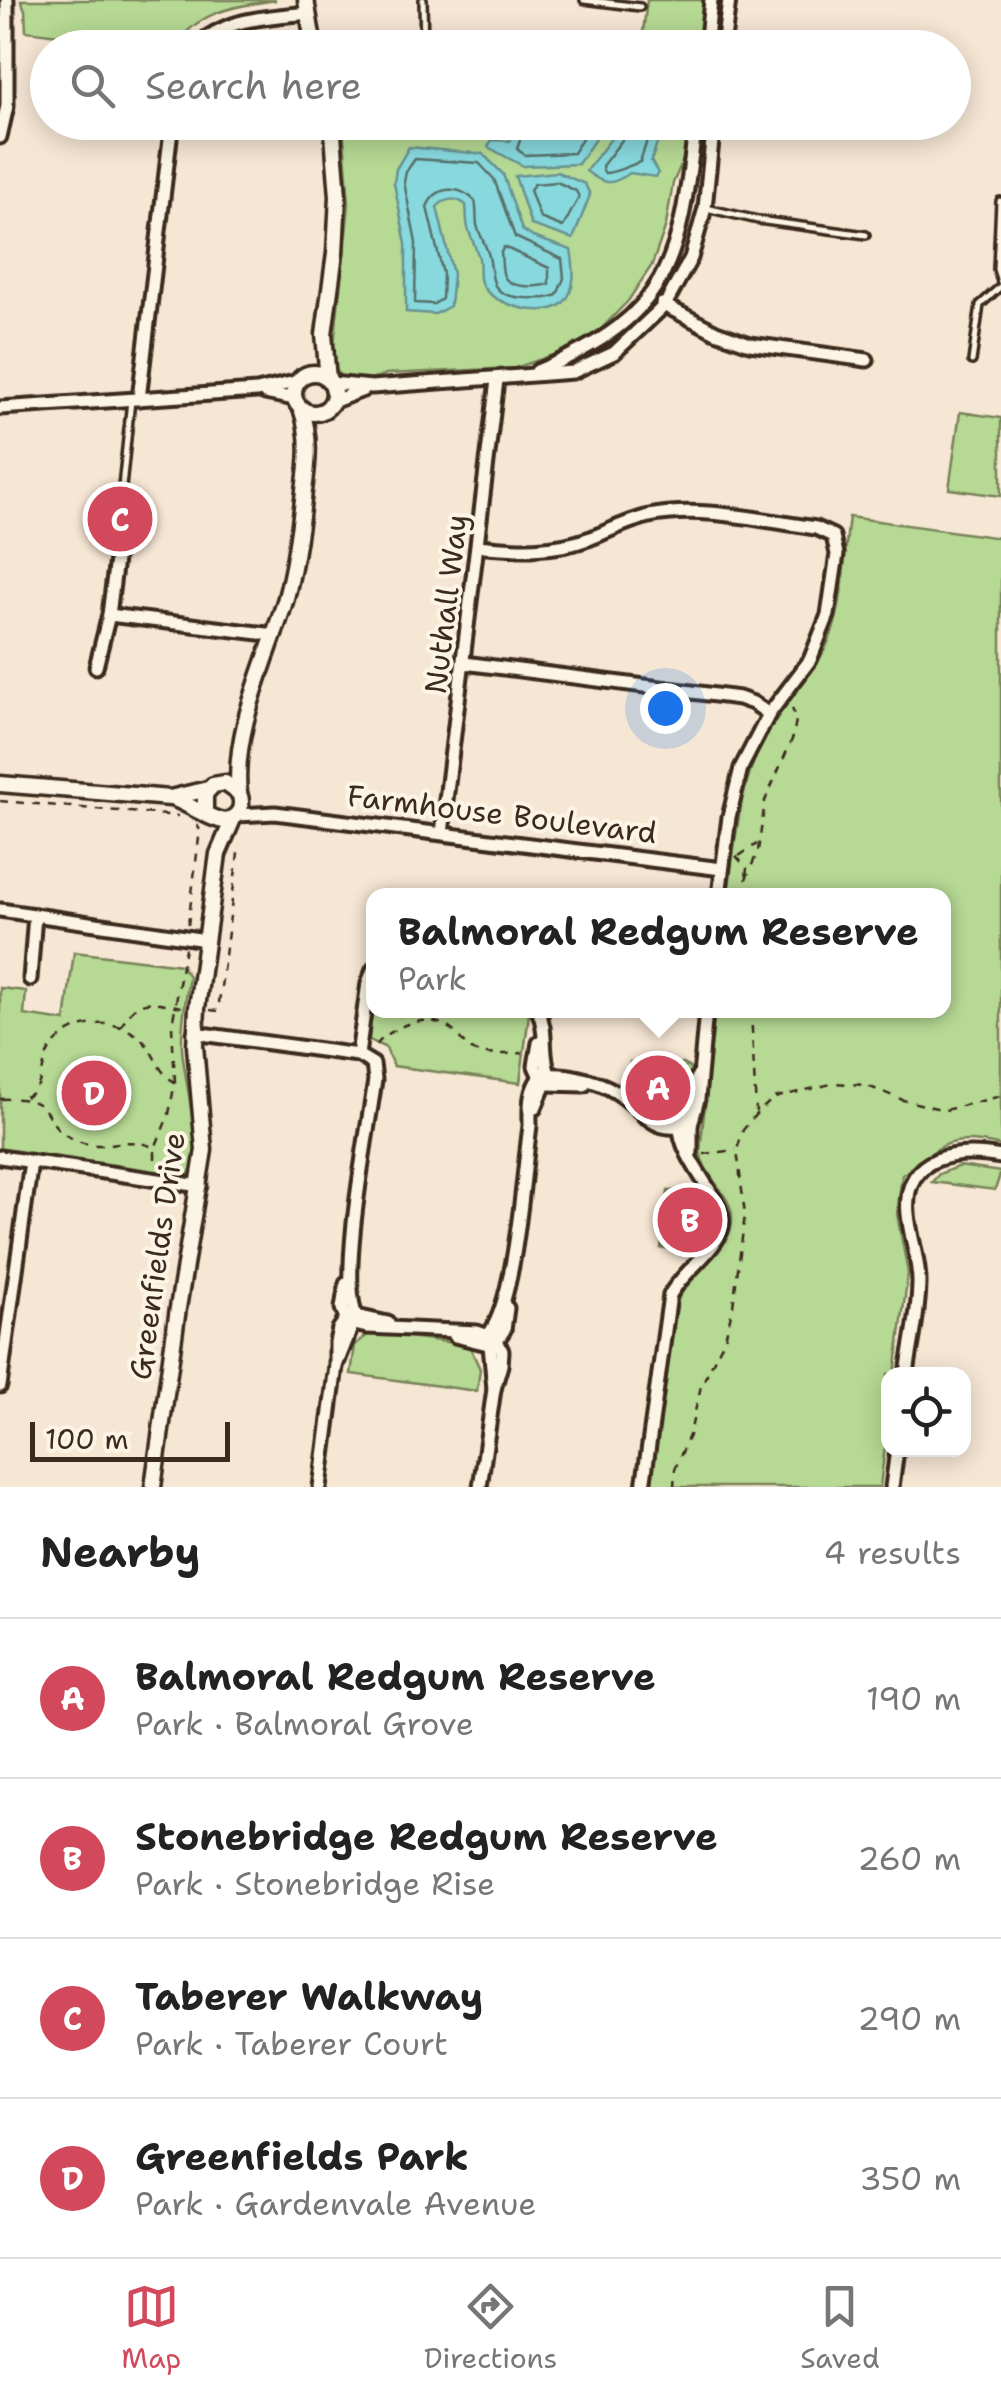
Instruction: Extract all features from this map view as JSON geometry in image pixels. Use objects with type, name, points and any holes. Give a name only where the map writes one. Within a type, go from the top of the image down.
[{"type":"street","points":[[0,137],[7,106],[7,0]]},
{"type":"street","points":[[708,30],[712,0]]},
{"type":"street","points":[[725,30],[729,0]]},
{"type":"street","points":[[217,30],[306,7]]},
{"type":"street","points":[[135,399],[170,140]]},
{"type":"street","points":[[309,452],[328,406],[330,381],[324,334],[338,196],[333,140]]},
{"type":"street","points":[[524,377],[594,346],[620,328],[650,296],[678,240],[693,140]]},
{"type":"street","points":[[0,408],[257,392],[317,374],[330,381],[372,387],[573,372],[632,340],[666,306],[691,258],[704,208],[712,140]]},
{"type":"street","points":[[650,296],[716,332],[750,344],[867,360]]},
{"type":"street","points":[[206,813],[203,799],[238,750],[296,552],[309,452],[307,424],[298,403],[302,379],[324,334]]},
{"type":"street","name":"Nuthall Way","points":[[442,834],[497,380]]},
{"type":"street","points":[[257,392],[298,403],[312,413],[372,387]]},
{"type":"street","points":[[478,546],[512,550],[552,548],[628,522],[676,513],[826,531],[833,536],[838,554],[828,616],[810,660],[769,714],[748,752],[736,784],[731,855],[722,869],[720,888]]},
{"type":"street","points":[[96,667],[110,614],[118,538]]},
{"type":"street","points":[[110,614],[274,635]]},
{"type":"street","points":[[464,664],[739,698],[769,714]]},
{"type":"street","points":[[0,784],[170,798],[220,822],[235,817],[240,795],[238,750]]},
{"type":"street","points":[[170,798],[225,783],[240,795]]},
{"type":"street","name":"Farmhouse Boulevard","points":[[240,795],[275,813]]},
{"type":"street","name":"Greenfields Drive","points":[[153,1487],[204,1150],[194,1033],[206,940],[211,845],[206,813]]},
{"type":"street","name":"Farmhouse Boulevard","points":[[235,817],[275,813],[722,869]]},
{"type":"street","name":"Greenfields Drive","points":[[211,845],[235,817]]},
{"type":"street","points":[[0,910],[206,940]]},
{"type":"street","points":[[30,979],[35,915]]},
{"type":"street","points":[[358,1056],[366,998]]},
{"type":"street","points":[[492,1339],[507,1294],[530,1126],[546,1078],[541,1018]]},
{"type":"street","points":[[643,1487],[670,1296],[678,1280],[717,1239],[724,1222],[720,1205],[699,1178],[684,1123],[698,1099],[705,1018]]},
{"type":"street","points":[[544,1028],[535,1066],[546,1078],[613,1089],[653,1123],[684,1123]]},
{"type":"street","points":[[194,1033],[358,1056],[372,1064],[375,1080],[350,1270],[352,1320],[336,1366],[320,1487]]},
{"type":"street","points":[[908,1367],[919,1279],[907,1205],[913,1184],[928,1164],[950,1153],[1001,1157]]},
{"type":"street","points":[[0,1157],[200,1186]]},
{"type":"street","points":[[0,1386],[31,1162]]},
{"type":"street","points":[[352,1320],[492,1339],[502,1351],[480,1487]]},
{"type":"street","points":[[892,1487],[896,1457]]},
{"type":"lane","points":[[422,0],[423,30]]},
{"type":"lane","points":[[584,0],[640,7]]},
{"type":"lane","points":[[972,360],[980,306],[1001,284],[997,270],[1000,201]]},
{"type":"lane","points":[[704,208],[866,235]]},
{"type":"lane","points":[[120,506],[135,399]]},
{"type":"path","points":[[118,538],[128,541],[140,532],[135,504],[122,497]]},
{"type":"path","points":[[746,879],[756,860],[769,787],[795,728],[795,714],[782,698]]},
{"type":"path","points":[[0,801],[183,816]]},
{"type":"path","points":[[731,855],[754,849],[759,841]]},
{"type":"path","points":[[170,1182],[170,1172],[158,1164],[155,1148],[170,1114],[174,1082],[172,1026],[186,937],[211,845]]},
{"type":"path","points":[[731,855],[746,868],[745,888]]},
{"type":"path","points":[[752,1018],[756,1114]]},
{"type":"path","points":[[376,1044],[399,1026],[434,1022],[452,1029],[470,1050],[536,1056]]},
{"type":"path","points":[[25,1098],[40,1086],[42,1065],[52,1046],[76,1028],[96,1023],[132,1032],[150,1049],[165,1076],[174,1082]]},
{"type":"path","points":[[674,1487],[675,1469],[690,1433],[701,1386],[724,1338],[733,1306],[744,1214],[738,1150],[743,1130],[756,1114],[774,1098],[835,1083],[865,1085],[945,1110],[1001,1096]]},
{"type":"path","points":[[0,1099],[25,1098],[43,1106],[53,1123],[80,1142],[102,1146],[134,1140],[155,1148]]},
{"type":"path","points":[[691,1156],[738,1150]]},
{"type":"green space","points":[[21,0],[276,0],[220,12],[190,30],[30,32],[26,31]]},
{"type":"green space","points":[[647,0],[705,0],[701,30],[643,30]]},
{"type":"green space","points":[[344,140],[686,140],[652,265],[628,301],[600,330],[565,351],[515,368],[386,374],[357,380],[340,376],[332,364],[349,205]]},
{"type":"green space","points":[[960,412],[1001,418],[1001,496],[949,489]]},
{"type":"green space","points":[[849,517],[1001,538],[1001,1146],[969,1141],[947,1144],[902,1175],[897,1214],[908,1273],[896,1367],[881,1367],[884,1457],[880,1487],[651,1487],[677,1302],[722,1246],[732,1221],[730,1207],[700,1151],[714,1018],[951,1018],[951,888],[729,888],[740,808],[760,746],[818,662],[835,625]]},
{"type":"green space","points":[[74,952],[181,965],[189,976],[182,1039],[195,1147],[189,1174],[177,1177],[0,1149],[0,988],[26,991],[24,1015],[65,1021]]},
{"type":"green space","points":[[371,1018],[528,1018],[520,1083],[393,1066],[386,1048],[369,1040]]},
{"type":"green space","points":[[630,1062],[675,1068],[682,1063],[691,1069],[689,1089],[680,1110],[652,1109],[621,1086],[622,1074],[629,1069]]},
{"type":"green space","points":[[959,1166],[1001,1172],[995,1190],[932,1182],[939,1174]]},
{"type":"green space","points":[[697,1190],[716,1215],[713,1234],[692,1256],[682,1248],[661,1248],[668,1191]]},
{"type":"green space","points":[[371,1332],[469,1345],[480,1369],[477,1391],[351,1374],[355,1345]]},
{"type":"water","points":[[492,140],[594,140],[578,164],[523,166],[488,147]]},
{"type":"water","points":[[610,140],[658,140],[651,161],[658,173],[655,177],[630,173],[608,182],[586,171]]},
{"type":"water","points":[[409,147],[483,154],[503,174],[522,230],[571,250],[572,285],[563,303],[556,308],[534,310],[510,305],[490,294],[481,281],[466,205],[451,200],[437,207],[453,274],[450,306],[435,314],[406,312],[406,244],[394,183],[396,169]]},
{"type":"water","points":[[557,172],[585,184],[590,195],[573,239],[531,225],[515,176]]},
{"type":"place","name":"Taberer Walkway","points":[[120,519]]},
{"type":"place","name":"Balmoral Redgum Reserve","points":[[658,1088]]},
{"type":"place","name":"Greenfields Park","points":[[94,1093]]},
{"type":"place","name":"Stonebridge Redgum Reserve","points":[[690,1220]]}]
